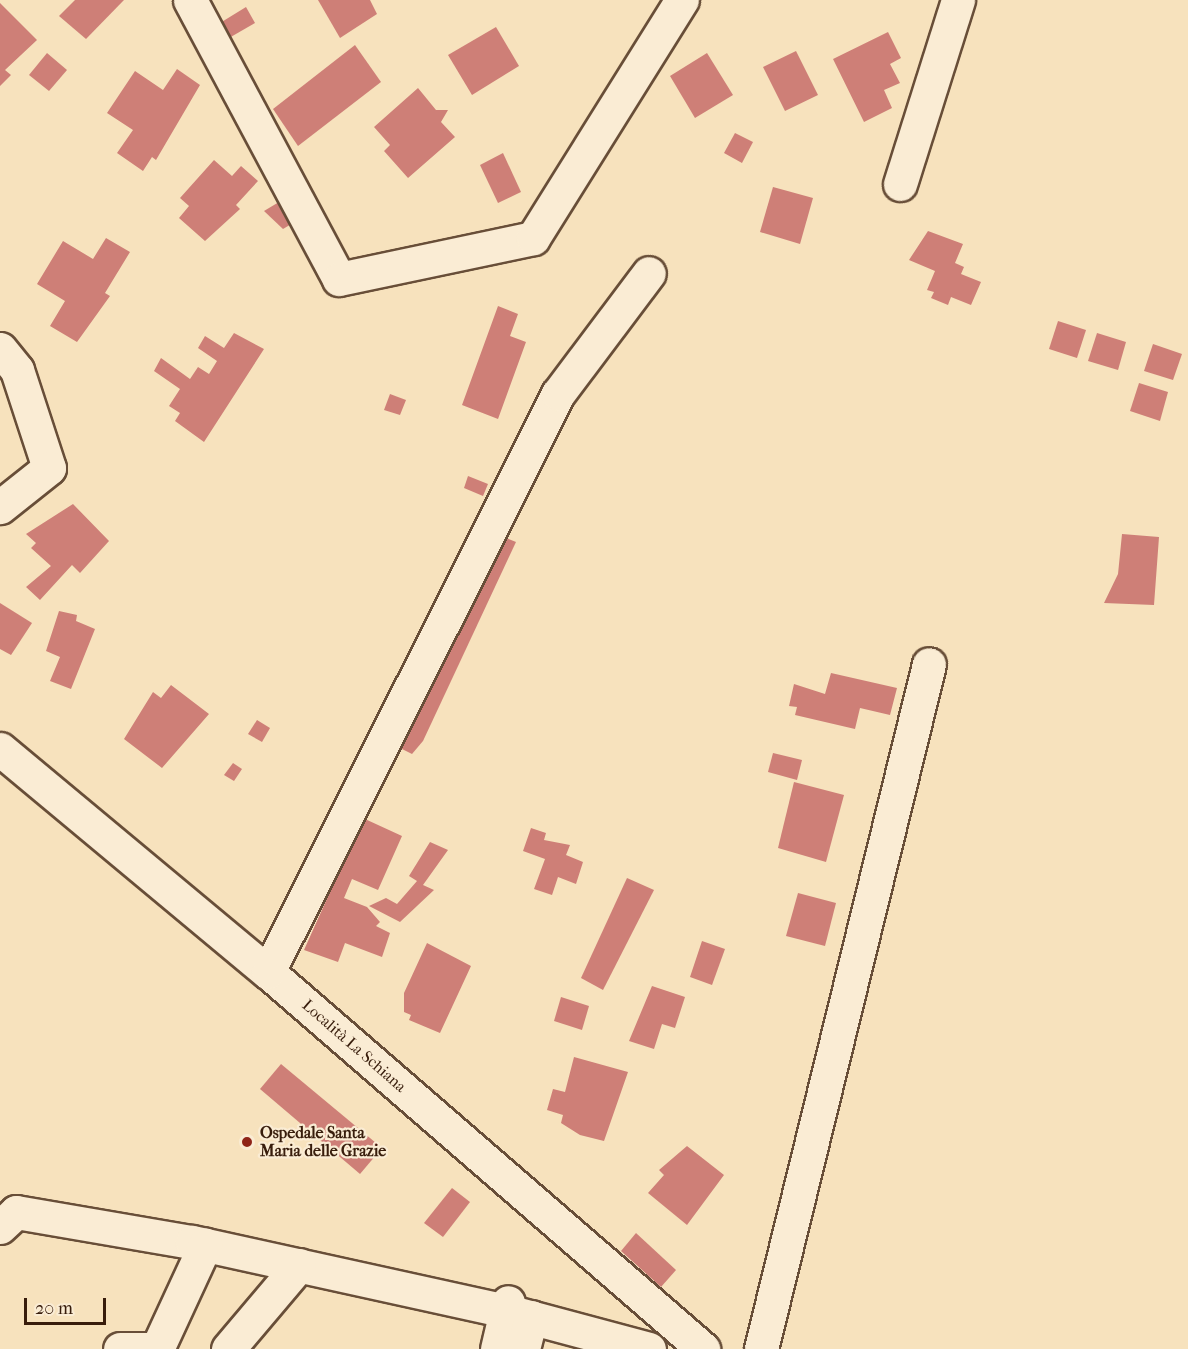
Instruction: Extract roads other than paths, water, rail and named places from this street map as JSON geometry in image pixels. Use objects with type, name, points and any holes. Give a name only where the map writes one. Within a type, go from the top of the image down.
[{"type":"street","points":[[190,0],[339,279],[533,238],[682,0]]},
{"type":"street","points":[[900,184],[958,0]]},
{"type":"street","points":[[268,972],[558,394],[649,273]]},
{"type":"street","points":[[0,349],[17,370],[49,468],[0,507]]},
{"type":"street","points":[[761,1349],[929,664]]},
{"type":"street","name":"Località La Schiana","points":[[0,749],[268,972],[703,1349]]},
{"type":"street","points":[[0,1227],[16,1212],[205,1245],[515,1310],[674,1349]]},
{"type":"street","points":[[157,1349],[205,1245]]},
{"type":"street","points":[[228,1349],[299,1265]]},
{"type":"street","points":[[497,1349],[515,1310]]},
{"type":"street","points":[[515,1310],[524,1349]]},
{"type":"street","points":[[515,1310],[649,1349]]},
{"type":"street","points":[[120,1349],[149,1349]]},
{"type":"place","name":"Ospedale Santa Maria delle Grazie","points":[[247,1142]]}]
